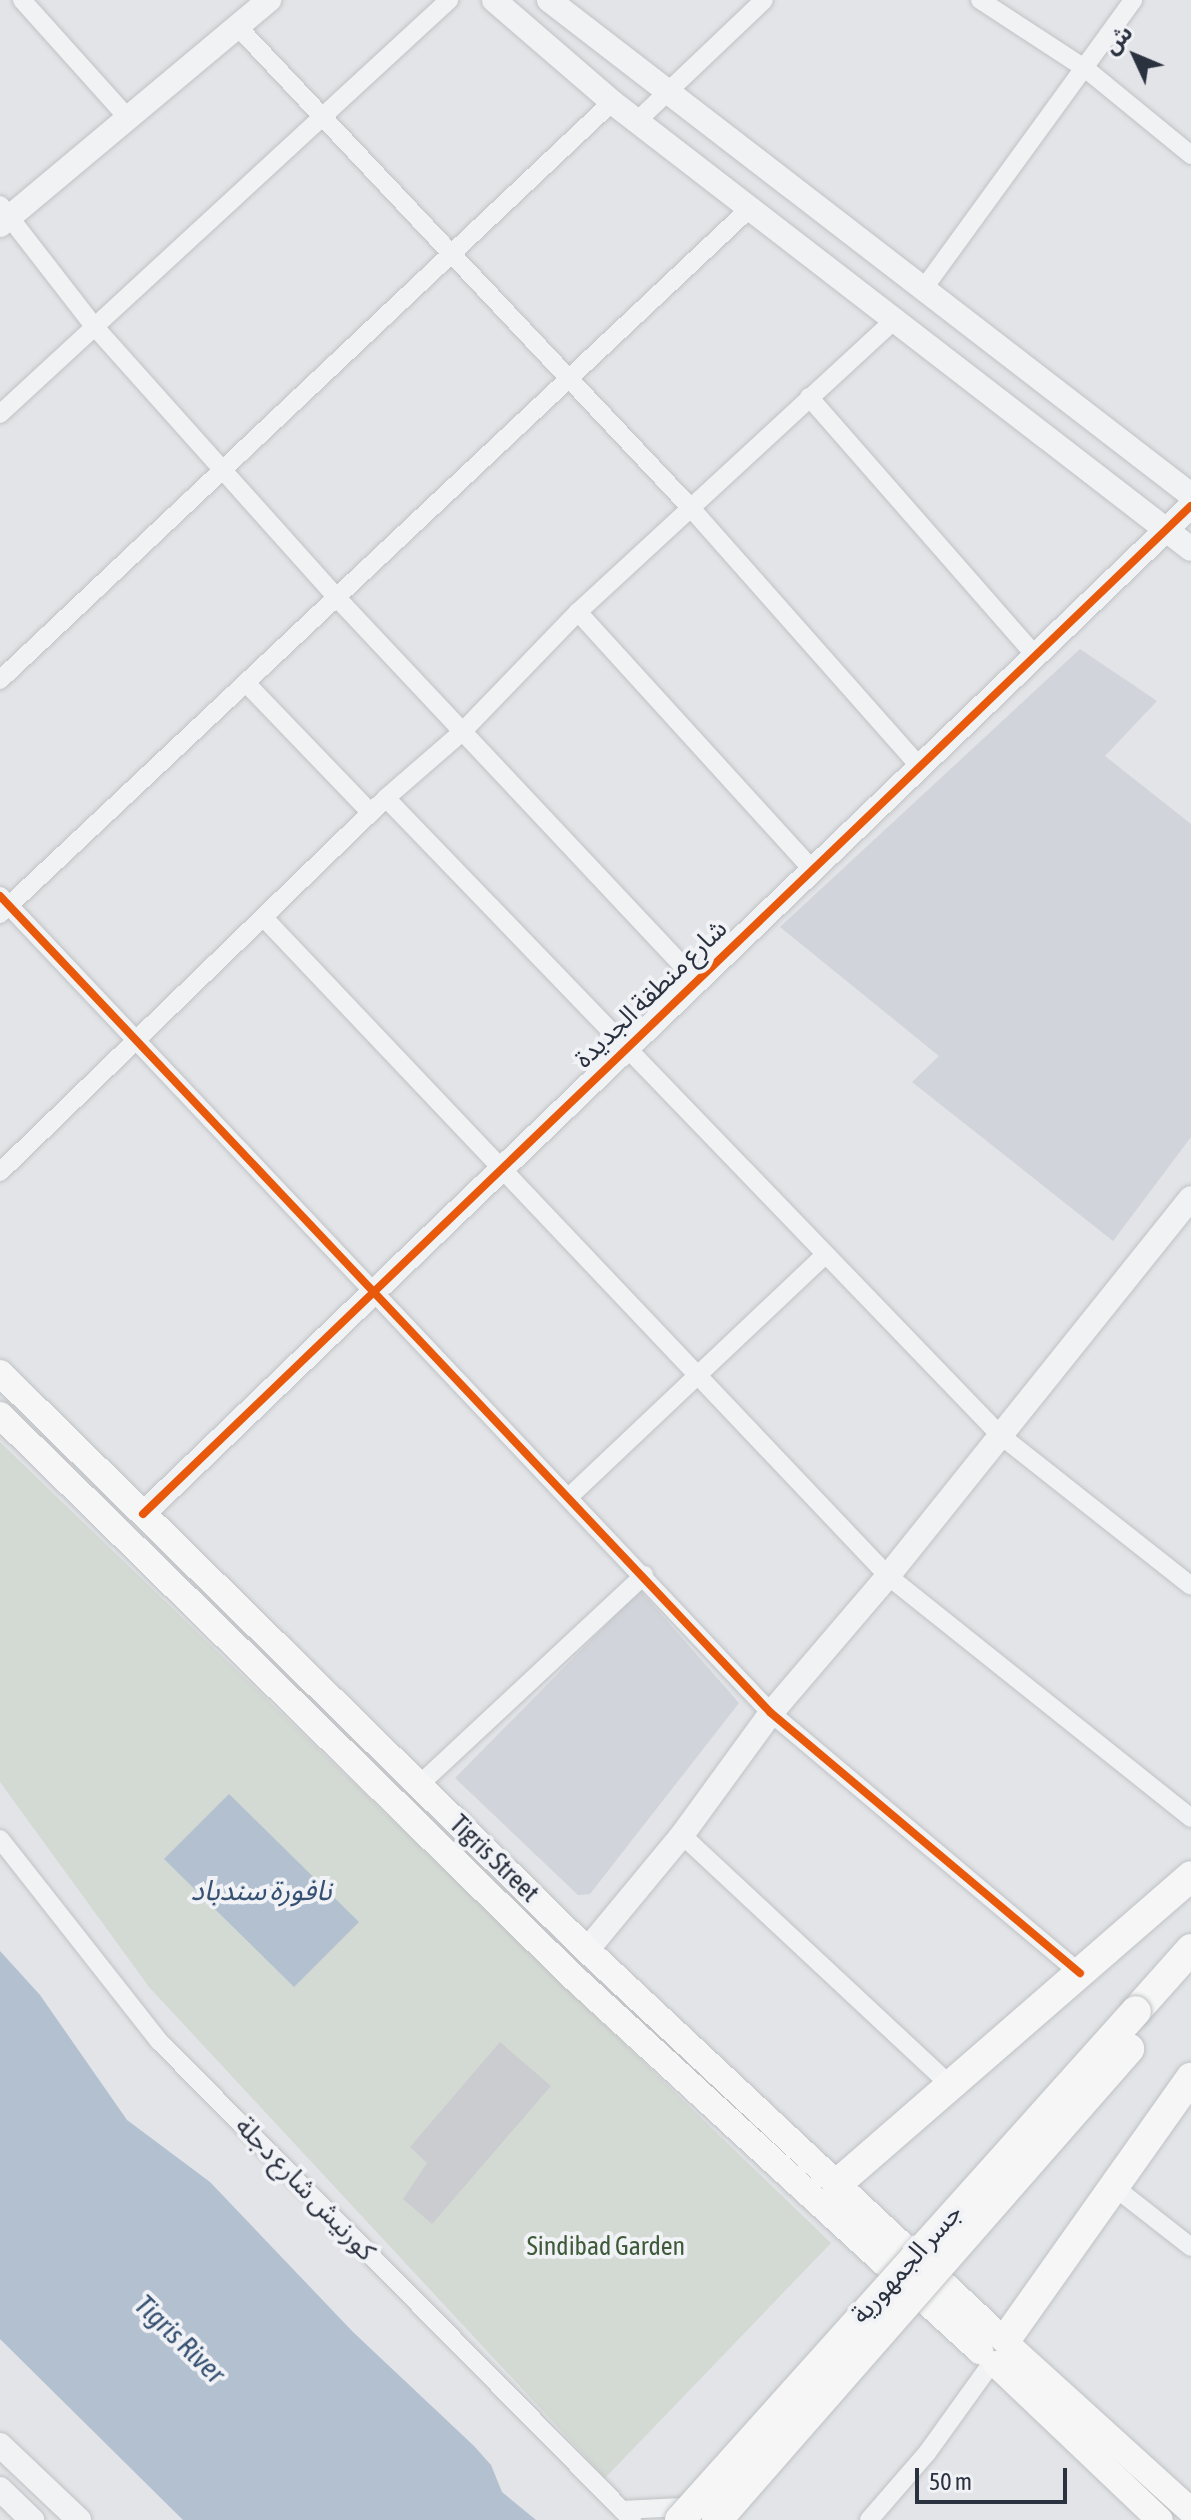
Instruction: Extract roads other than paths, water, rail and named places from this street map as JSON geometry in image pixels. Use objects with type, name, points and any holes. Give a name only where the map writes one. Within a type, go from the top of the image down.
[{"type":"main road","name":"Tigris Street","points":[[0,1373],[587,1950],[837,2184],[1160,2520]]},
{"type":"main road","name":"Tigris Street","points":[[0,1415],[571,1975],[997,2350]]},
{"type":"main road","points":[[837,2184],[1191,1876]]},
{"type":"main road","points":[[1144,2017],[1191,1949]]},
{"type":"main road","points":[[571,1975],[587,1950]]},
{"type":"main road","points":[[1144,2017],[1191,1979]]},
{"type":"main road","name":"جسر الجمهورية","points":[[680,2520],[1144,2017]]},
{"type":"main road","name":"جسر الجمهورية","points":[[717,2520],[1144,2017]]},
{"type":"main road","points":[[1191,2078],[997,2350],[1191,2511]]},
{"type":"street","points":[[22,0],[128,118]]},
{"type":"street","points":[[269,0],[128,118],[3,216],[94,326],[339,600],[695,979]]},
{"type":"street","points":[[0,414],[449,0]]},
{"type":"street","points":[[494,0],[612,102],[1191,549]]},
{"type":"street","points":[[549,0],[1191,495]]},
{"type":"street","points":[[637,121],[764,0]]},
{"type":"street","points":[[980,0],[1086,69],[1191,155]]},
{"type":"street","points":[[924,288],[1086,69],[1133,0]]},
{"type":"street","points":[[237,26],[323,115],[449,256],[690,507],[919,766]]},
{"type":"street","points":[[0,680],[612,102]]},
{"type":"street","points":[[750,208],[339,600],[3,905],[138,1040],[771,1713],[1080,1973]]},
{"type":"street","points":[[0,1172],[265,919],[386,798],[463,731],[578,612],[895,319]]},
{"type":"street","points":[[809,397],[1035,655]]},
{"type":"street","name":"شارع منطقة الجديدة","points":[[143,1514],[695,979],[1191,506]]},
{"type":"street","points":[[578,612],[811,868]]},
{"type":"street","points":[[246,683],[371,813]]},
{"type":"street","points":[[386,798],[823,1257],[1000,1435],[1191,1586]]},
{"type":"street","points":[[265,919],[503,1165],[696,1375],[888,1576],[1191,1818]]},
{"type":"street","points":[[587,1950],[682,1835],[771,1713],[888,1576],[1191,1198]]},
{"type":"street","points":[[570,1496],[823,1257]]},
{"type":"street","points":[[419,1785],[644,1575]]},
{"type":"street","points":[[682,1835],[952,2087]]},
{"type":"street","name":"كورنيش شارع دجلة","points":[[0,1839],[160,2042],[627,2515]]},
{"type":"street","points":[[1113,2186],[1191,2247]]},
{"type":"street","points":[[869,2520],[927,2453],[997,2350]]},
{"type":"street","points":[[0,2445],[79,2520]]},
{"type":"street","points":[[0,2489],[32,2520]]},
{"type":"street","points":[[627,2515],[682,2507],[705,2520]]},
{"type":"water","name":"نافورة سندباد","points":[[229,1794],[359,1922],[294,1987],[164,1859]]},
{"type":"water","name":"Tigris River","points":[[0,1951],[40,1995],[127,2120],[210,2182],[353,2332],[474,2446],[491,2465],[502,2492],[536,2520],[183,2520],[0,2339]]},
{"type":"park label","name":"Sindibad Garden","points":[[606,2247]]}]
